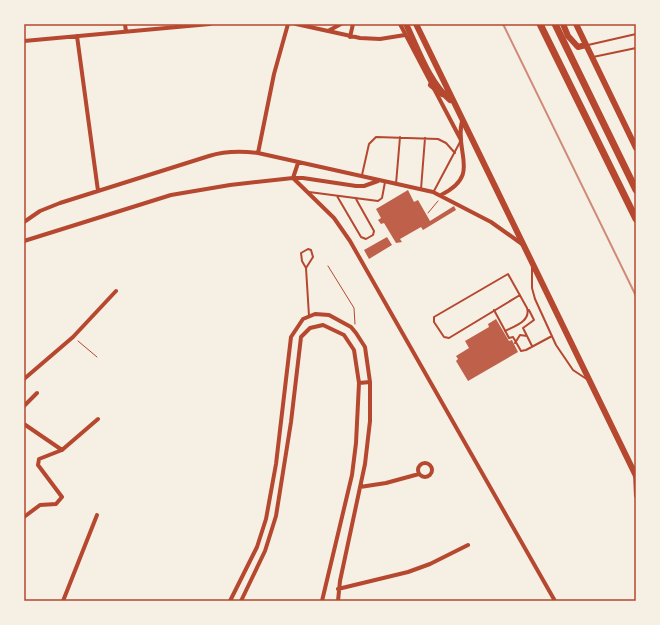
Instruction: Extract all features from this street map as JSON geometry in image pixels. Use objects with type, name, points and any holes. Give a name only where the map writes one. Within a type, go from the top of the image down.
[{"type":"highway","points":[[540,24],[636,219]]},
{"type":"highway","points":[[555,24],[636,190]]},
{"type":"main road","points":[[406,24],[431,73],[447,97]]},
{"type":"main road","points":[[416,24],[635,475]]},
{"type":"main road","points":[[563,24],[574,44],[578,47],[586,45]]},
{"type":"main road","points":[[576,24],[634,139],[636,148]]},
{"type":"main road","points":[[431,85],[437,91],[454,102]]},
{"type":"street","points":[[126,24],[126,32]]},
{"type":"street","points":[[24,41],[210,24]]},
{"type":"street","points":[[258,153],[274,74],[288,24]]},
{"type":"street","points":[[296,24],[350,37],[371,39],[405,35]]},
{"type":"street","points":[[328,31],[341,24]]},
{"type":"street","points":[[350,37],[353,24]]},
{"type":"street","points":[[400,24],[461,140]]},
{"type":"street","points":[[77,36],[98,191]]},
{"type":"street","points":[[441,195],[455,187],[463,176],[465,161],[461,140],[462,121]]},
{"type":"street","points":[[24,222],[51,206],[218,154],[235,151],[258,153],[433,192],[501,228],[523,245]]},
{"type":"street","points":[[293,178],[298,163]]},
{"type":"street","points":[[24,240],[138,204],[192,192],[293,178],[303,178],[356,186],[364,186],[379,180]]},
{"type":"street","points":[[293,178],[334,218],[350,241],[555,601]]},
{"type":"street","points":[[24,380],[73,337],[116,291]]},
{"type":"street","points":[[230,601],[251,561],[261,535],[272,484],[290,337],[298,325],[309,316],[315,314],[329,315],[351,327],[356,333],[365,347],[370,382],[368,445],[338,589],[338,601]]},
{"type":"street","points":[[241,601],[265,551],[273,527],[291,422],[301,337],[310,328],[323,325],[344,335],[350,342],[356,358],[358,383],[356,443],[352,475],[322,601]]},
{"type":"street","points":[[358,383],[370,382]]},
{"type":"street","points":[[24,406],[37,393]]},
{"type":"street","points":[[24,517],[40,505],[56,504],[62,499],[62,494],[40,468],[38,462],[39,459],[62,450],[98,419]]},
{"type":"street","points":[[281,420],[291,422]]},
{"type":"street","points":[[24,424],[62,450]]},
{"type":"street","points":[[360,487],[386,483],[419,474]]},
{"type":"street","points":[[635,475],[636,496]]},
{"type":"street","points":[[63,601],[97,515]]},
{"type":"street","points":[[338,589],[408,572],[430,564],[468,544]]},
{"type":"lane","points":[[586,45],[636,34]]},
{"type":"lane","points":[[592,58],[636,48]]},
{"type":"lane","points":[[362,177],[369,144],[372,139],[381,136],[425,138],[442,141],[455,153]]},
{"type":"lane","points":[[396,184],[400,137]]},
{"type":"lane","points":[[421,189],[425,138]]},
{"type":"lane","points":[[433,192],[461,140]]},
{"type":"lane","points":[[307,192],[375,201],[380,200],[385,182]]},
{"type":"lane","points":[[337,196],[360,237],[366,239],[373,235],[374,231],[356,199]]},
{"type":"lane","points":[[306,268],[313,257],[312,252],[308,249],[301,254],[302,261],[306,268],[309,316]]},
{"type":"lane","points":[[532,263],[533,294],[552,336],[567,363],[579,375],[589,381]]},
{"type":"lane","points":[[520,295],[448,338],[444,337],[433,320],[435,316],[507,274],[511,277],[534,320],[524,328],[532,346]]},
{"type":"lane","points":[[505,331],[527,318],[527,308]]},
{"type":"lane","points":[[494,310],[509,338],[513,338],[521,351],[524,351],[552,336]]},
{"type":"lane","points":[[516,343],[520,335],[527,336]]},
{"type":"path","points":[[428,213],[436,206],[441,195]]},
{"type":"path","points":[[328,266],[354,308],[356,333]]},
{"type":"path","points":[[73,337],[97,357]]},
{"type":"building","points":[[408,190],[414,202],[418,200],[430,221],[454,206],[456,210],[423,230],[421,227],[400,239],[402,242],[396,243],[384,223],[381,224],[378,220],[381,218],[376,209]]},
{"type":"building","points":[[387,237],[392,245],[369,259],[364,250]]},
{"type":"building","points":[[496,319],[509,341],[512,340],[518,352],[468,381],[456,361],[458,359],[456,356],[469,348],[465,341],[489,327],[488,324]]},
{"type":"railway","points":[[503,24],[636,296]]}]
